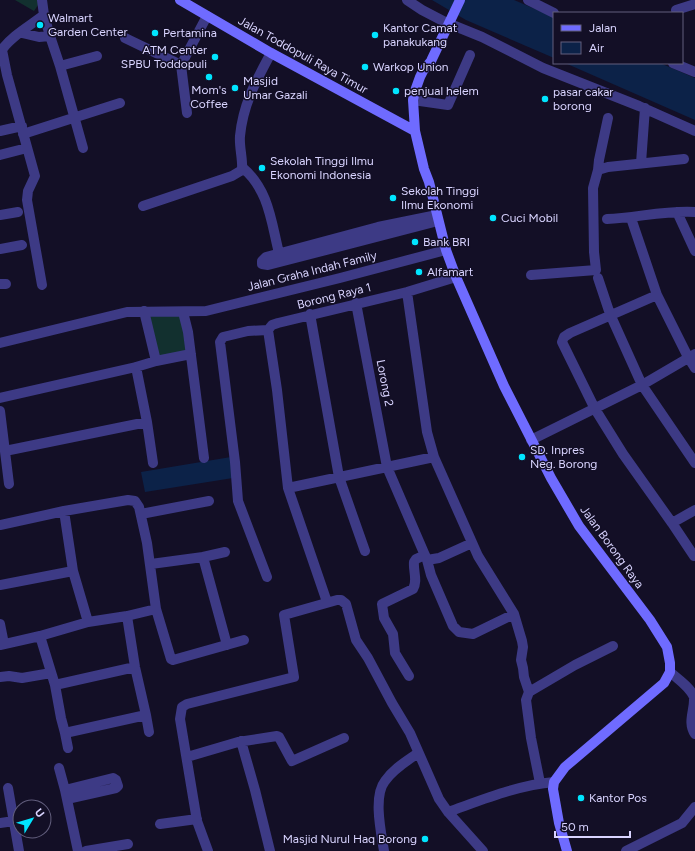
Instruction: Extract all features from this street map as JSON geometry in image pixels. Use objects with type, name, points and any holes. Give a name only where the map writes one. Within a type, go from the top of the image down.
[{"type":"main road","name":"Jalan Toddopuli Raya Timur","points":[[180,0],[271,53],[415,131]]},
{"type":"main road","points":[[413,100],[423,71],[431,61],[455,0]]},
{"type":"main road","points":[[448,20],[460,0]]},
{"type":"main road","name":"Jalan Borong Raya","points":[[413,100],[415,131],[446,250],[456,277],[501,379],[531,440],[578,526],[663,638],[668,653],[670,672]]},
{"type":"main road","points":[[567,851],[553,794],[554,782],[565,767],[660,687],[668,678],[670,672]]},
{"type":"street","points":[[42,0],[44,15],[83,148]]},
{"type":"street","points":[[407,0],[422,10],[448,20],[543,68],[645,108],[695,130]]},
{"type":"street","points":[[528,0],[553,12]]},
{"type":"street","points":[[676,10],[695,4]]},
{"type":"street","points":[[42,285],[27,200],[28,191],[35,176],[22,130],[3,76],[2,50],[6,45],[44,15]]},
{"type":"street","points":[[187,113],[181,64],[207,16]]},
{"type":"street","points":[[22,33],[39,37],[50,36]]},
{"type":"street","points":[[125,38],[181,64]]},
{"type":"street","points":[[143,206],[240,172],[242,167],[240,138],[244,112],[254,85],[271,53]]},
{"type":"street","points":[[413,100],[448,105],[470,55]]},
{"type":"street","points":[[60,66],[97,56]]},
{"type":"street","points":[[675,64],[695,72]]},
{"type":"street","points":[[0,131],[22,130],[74,118],[120,103]]},
{"type":"street","points":[[641,163],[645,108]]},
{"type":"street","points":[[531,275],[596,270],[594,252],[593,188],[608,118]]},
{"type":"street","points":[[0,155],[27,148]]},
{"type":"street","points":[[598,170],[608,167],[684,159]]},
{"type":"street","points":[[242,167],[256,181],[263,192],[279,254]]},
{"type":"street","points":[[0,215],[18,212]]},
{"type":"street","points":[[607,219],[631,218],[677,212],[695,212]]},
{"type":"street","points":[[677,212],[695,251]]},
{"type":"street","points":[[438,218],[268,265],[262,264],[262,261],[266,257],[378,227],[438,218]]},
{"type":"street","points":[[631,218],[657,295],[692,355],[695,368]]},
{"type":"street","points":[[0,249],[22,245]]},
{"type":"street","name":"Jalan Graha Indah Family","points":[[0,343],[120,313],[144,311],[206,311],[446,250]]},
{"type":"street","name":"Borong Raya 1","points":[[267,577],[238,501],[235,462],[220,340],[223,337],[248,330],[268,330],[272,325],[310,314],[407,292],[456,277]]},
{"type":"street","points":[[598,278],[610,314],[642,385],[695,463]]},
{"type":"street","points":[[407,292],[427,432],[434,457],[478,556],[514,614],[523,647],[521,660],[524,677],[530,692]]},
{"type":"street","points":[[657,295],[570,332],[564,337],[562,342],[595,409],[648,490],[672,522],[694,556]]},
{"type":"street","name":"Lorong 2","points":[[356,303],[387,467],[453,626],[459,632],[473,634],[514,614]]},
{"type":"street","points":[[144,311],[156,361]]},
{"type":"street","points":[[184,312],[188,332],[204,458]]},
{"type":"street","points":[[310,314],[339,477],[366,551]]},
{"type":"street","points":[[268,330],[278,397],[288,488],[327,602]]},
{"type":"street","points":[[0,398],[191,354]]},
{"type":"street","points":[[531,440],[642,385],[692,355]]},
{"type":"street","points":[[136,367],[147,422],[153,463]]},
{"type":"street","points":[[0,411],[9,484]]},
{"type":"street","points":[[5,451],[147,422]]},
{"type":"street","points":[[288,488],[434,457]]},
{"type":"street","points":[[0,525],[64,511],[128,500],[135,501],[140,507],[151,564],[156,609],[171,659],[173,660],[244,640]]},
{"type":"street","points":[[141,514],[209,501]]},
{"type":"street","points":[[672,522],[695,510]]},
{"type":"street","points":[[64,511],[73,572],[88,622]]},
{"type":"street","points":[[409,676],[395,653],[393,634],[384,618],[382,604],[415,586],[414,562],[416,559],[439,558],[472,543]]},
{"type":"street","points":[[151,564],[203,557],[225,552]]},
{"type":"street","points":[[203,557],[227,645]]},
{"type":"street","points":[[0,585],[73,572]]},
{"type":"street","points":[[208,851],[199,829],[197,819],[180,719],[182,707],[187,704],[294,677],[284,615],[327,602],[341,600],[346,604],[356,640],[368,658],[410,733],[439,799],[448,812],[483,851]]},
{"type":"street","points":[[0,624],[2,644],[40,636],[88,622],[127,616],[156,609]]},
{"type":"street","points":[[127,616],[149,732]]},
{"type":"street","points":[[40,636],[55,685],[68,748]]},
{"type":"street","points":[[540,783],[531,738],[526,700],[530,692],[575,665],[613,646]]},
{"type":"street","points":[[55,685],[136,667]]},
{"type":"street","points":[[670,672],[693,689],[694,700],[691,724],[695,734]]},
{"type":"street","points":[[0,677],[13,676],[22,678],[51,673]]},
{"type":"street","points":[[65,733],[146,715]]},
{"type":"street","points":[[187,757],[241,741],[277,736],[279,737],[292,761],[344,738]]},
{"type":"street","points":[[241,741],[270,851]]},
{"type":"street","points":[[384,851],[378,806],[380,790],[384,781],[391,774],[418,753]]},
{"type":"street","points":[[58,768],[66,795],[78,851]]},
{"type":"street","points":[[448,812],[503,793],[540,783],[554,782]]},
{"type":"street","points":[[8,788],[12,810]]},
{"type":"street","points":[[626,851],[682,823],[695,807]]},
{"type":"street","points":[[160,824],[197,819]]},
{"type":"street","points":[[0,823],[12,821]]},
{"type":"street","points":[[18,839],[20,851]]},
{"type":"street","points":[[86,851],[128,844]]},
{"type":"green space","points":[[15,0],[37,0],[40,2],[34,11]]},
{"type":"green space","points":[[144,311],[183,312],[191,354],[156,361]]},
{"type":"water","points":[[432,0],[514,0],[553,17],[553,58],[466,20]]},
{"type":"water","points":[[567,64],[662,64],[695,78],[695,120]]},
{"type":"water","points":[[231,457],[233,478],[145,492],[141,472]]},
{"type":"place","name":"Walmart Garden Center","points":[[40,25]]},
{"type":"place","name":"Pertamina","points":[[155,33]]},
{"type":"place","name":"Kantor Camat panakukang","points":[[375,35]]},
{"type":"place","name":"ATM Center SPBU Toddopuli","points":[[215,57]]},
{"type":"place","name":"Warkop Union","points":[[365,67]]},
{"type":"place","name":"Mom's Coffee","points":[[209,77]]},
{"type":"place","name":"Masjid Umar Gazali","points":[[235,88]]},
{"type":"place","name":"penjual helem","points":[[396,91]]},
{"type":"place","name":"pasar cakar borong","points":[[545,99]]},
{"type":"place","name":"Sekolah Tinggi Ilmu Ekonomi Indonesia","points":[[262,168]]},
{"type":"place","name":"Sekolah Tinggi Ilmu Ekonomi","points":[[393,198]]},
{"type":"place","name":"Cuci Mobil","points":[[493,218]]},
{"type":"place","name":"Bank BRI","points":[[415,242]]},
{"type":"place","name":"Alfamart","points":[[419,272]]},
{"type":"place","name":"SD. Inpres Neg. Borong","points":[[522,457]]},
{"type":"place","name":"Kantor Pos","points":[[581,798]]},
{"type":"place","name":"Masjid Nurul Haq Borong","points":[[425,839]]}]
